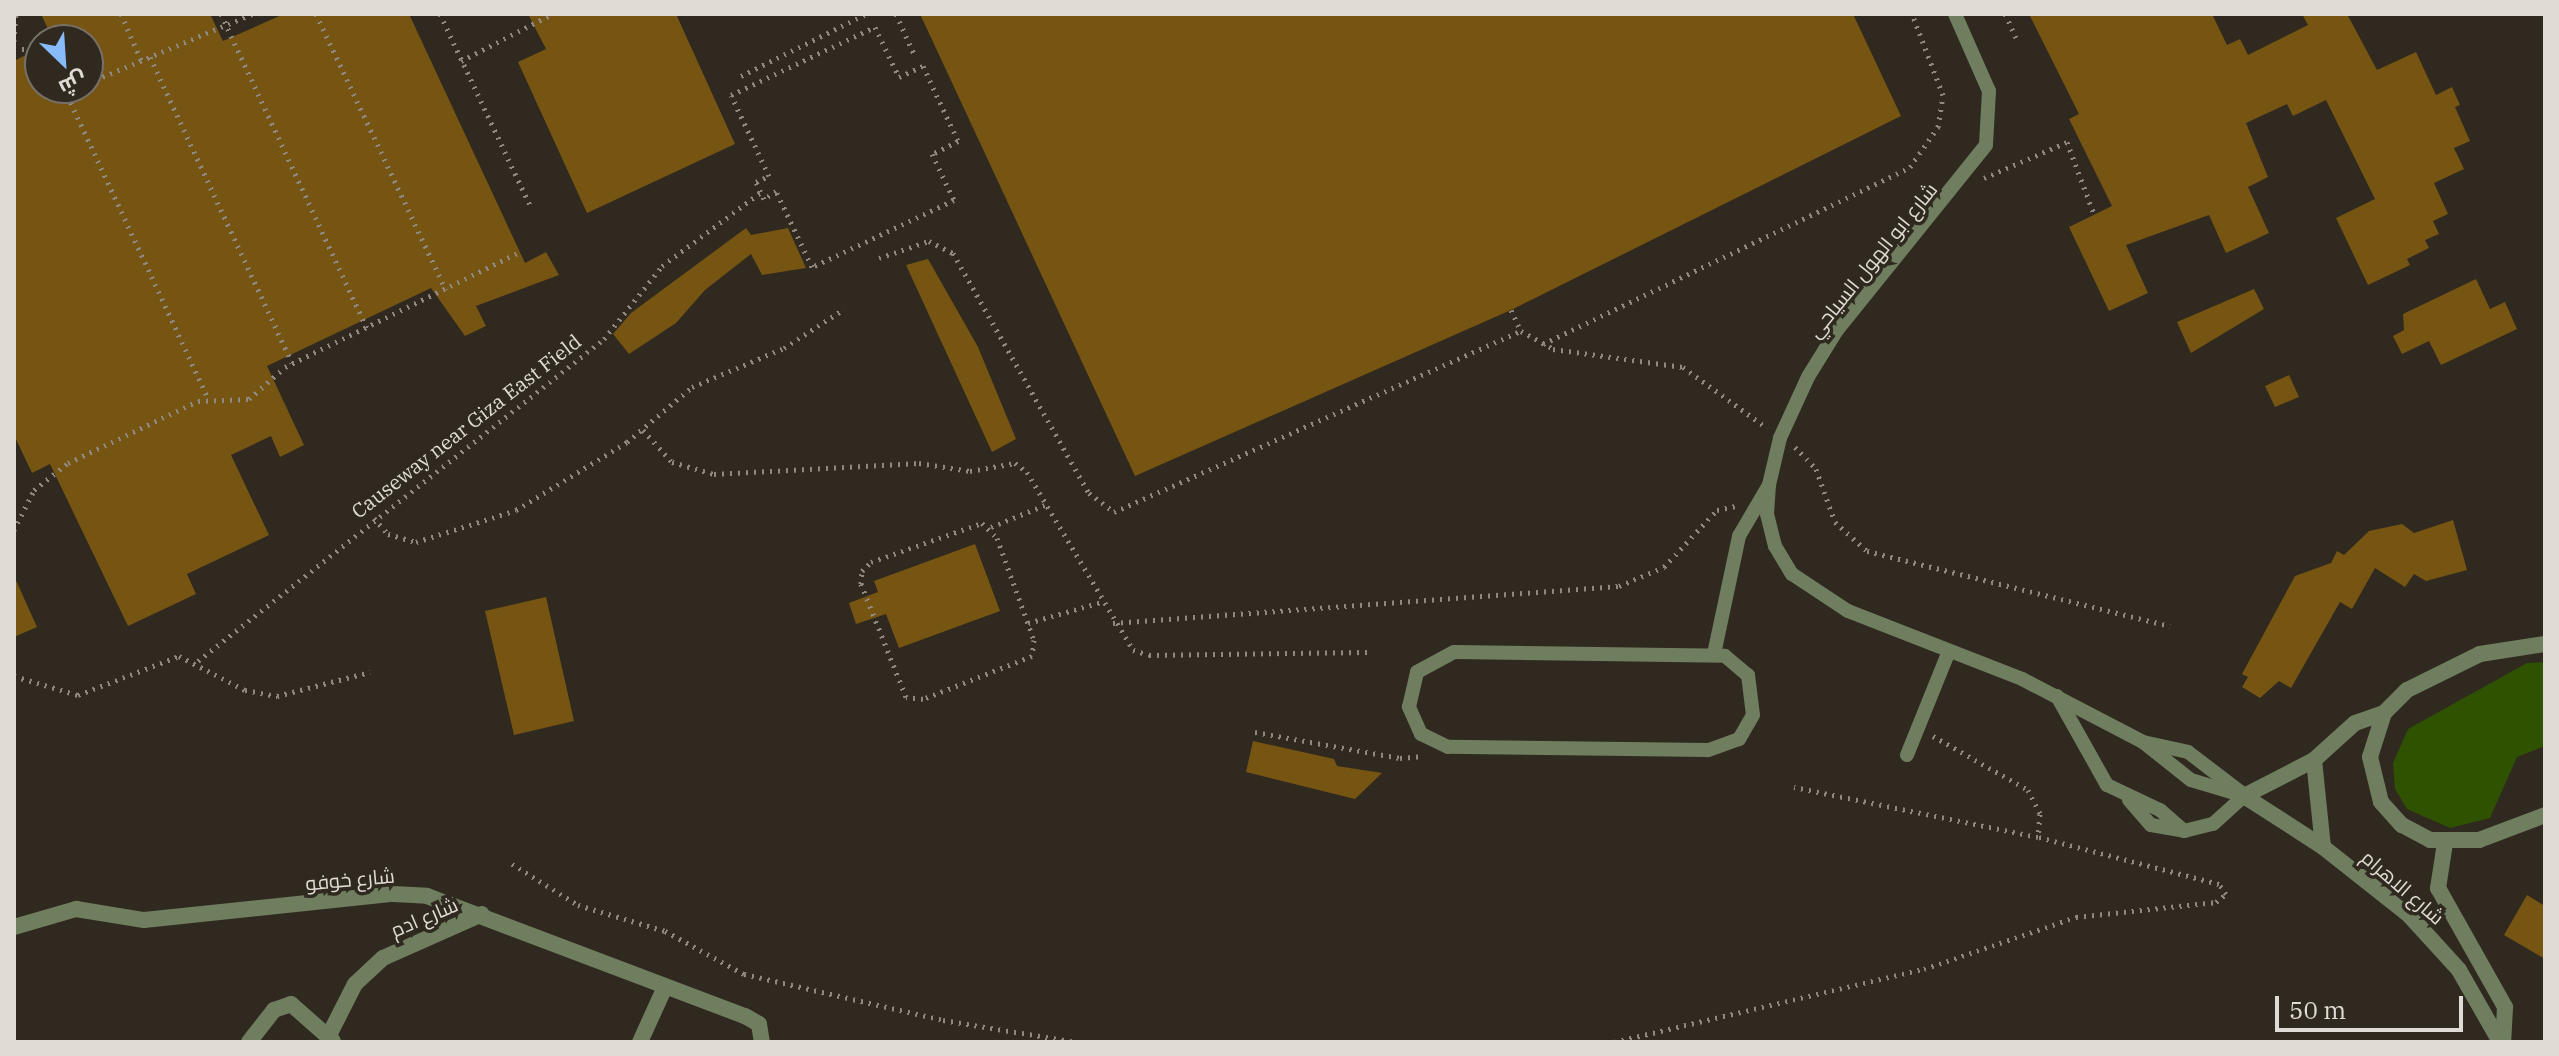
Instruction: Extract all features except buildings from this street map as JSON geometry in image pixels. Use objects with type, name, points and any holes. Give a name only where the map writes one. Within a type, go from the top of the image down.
[{"type":"street","points":[[2244,796],[2314,760],[2343,731],[2384,713],[2407,690],[2455,663],[2506,647],[2545,644]]},
{"type":"street","points":[[2384,713],[2370,757],[2381,802],[2415,834],[2445,843],[2479,840],[2545,815]]},
{"type":"street","points":[[2314,760],[2323,847]]},
{"type":"street","name":"شارع الاهرام","points":[[2244,796],[2323,847],[2441,947],[2502,1042]]},
{"type":"street","points":[[2445,843],[2438,888],[2505,1007],[2502,1042]]},
{"type":"street","name":"شارع خوفو","points":[[14,927],[76,909],[144,920],[393,894],[445,900],[745,1016],[762,1036]]},
{"type":"street","name":"شارع ادم","points":[[331,1039],[355,984],[383,958],[482,914]]},
{"type":"street","points":[[640,1042],[665,987]]},
{"type":"street","points":[[249,1042],[274,1010],[297,1007],[331,1039]]},
{"type":"lane","name":"شارع ابو الهول السياحي","points":[[1955,14],[1989,91],[1986,145],[1837,330],[1780,438],[1769,485],[1775,546],[1792,574],[1848,611],[2057,696],[2143,742],[2191,780],[2244,796]]},
{"type":"lane","points":[[1714,654],[1730,564],[1753,509],[1769,485]]},
{"type":"lane","points":[[1907,755],[1949,651]]},
{"type":"lane","points":[[1714,654],[1742,667],[1755,702],[1747,728],[1719,748],[1448,747],[1421,734],[1409,707],[1417,672],[1439,655],[1714,654]]},
{"type":"lane","points":[[2057,696],[2098,775],[2129,800],[2160,810],[2184,831],[2213,824],[2244,796]]},
{"type":"lane","name":"شارع ابو الهول السياحي","points":[[2143,742],[2188,752],[2244,796]]},
{"type":"path","points":[[14,41],[16,14]]},
{"type":"path","points":[[121,14],[141,60]]},
{"type":"path","points":[[221,14],[367,328]]},
{"type":"path","points":[[104,76],[252,14]]},
{"type":"path","points":[[316,14],[446,290]]},
{"type":"path","points":[[440,14],[530,205]]},
{"type":"path","points":[[461,61],[552,14]]},
{"type":"path","points":[[741,76],[866,14]]},
{"type":"path","points":[[896,14],[915,56]]},
{"type":"path","points":[[1542,344],[1910,167],[1938,127],[1943,95],[1912,14]]},
{"type":"path","points":[[2005,14],[2017,40]]},
{"type":"path","points":[[875,27],[899,77],[923,66],[958,141],[932,154],[954,200],[812,267],[776,191],[764,199],[761,192],[756,182],[769,176],[731,95],[875,27]]},
{"type":"path","points":[[150,57],[292,363]]},
{"type":"path","points":[[72,104],[208,398]]},
{"type":"path","points":[[1981,179],[2067,142],[2094,214]]},
{"type":"path","name":"Causeway near Giza East Field","points":[[198,661],[374,518],[604,339],[662,266],[761,192]]},
{"type":"path","points":[[879,258],[929,241],[953,253],[1089,493],[1114,512],[1521,331]]},
{"type":"path","points":[[14,530],[34,490],[55,470],[208,398],[249,399],[292,363],[520,252]]},
{"type":"path","points":[[374,518],[406,542],[457,532],[544,495],[643,430],[692,387],[784,348],[844,309]]},
{"type":"path","points":[[1511,310],[1521,331],[1542,344],[1683,367],[1808,459],[1835,522],[1867,551],[2170,626]]},
{"type":"path","points":[[643,430],[672,462],[714,474],[919,463],[970,471],[1008,461],[1022,466],[1127,644],[1149,655],[1370,652]]},
{"type":"path","points":[[990,527],[1035,648],[1026,661],[923,699],[906,697],[897,682],[862,571],[972,524],[990,527],[1045,505]]},
{"type":"path","points":[[1113,623],[1619,586],[1664,567],[1717,510],[1753,509]]},
{"type":"path","points":[[1028,623],[1101,602]]},
{"type":"path","points":[[14,676],[78,695],[119,684],[170,657],[198,661],[245,690],[277,696],[370,672]]},
{"type":"path","points":[[1918,727],[2028,790],[2040,814],[2038,837]]},
{"type":"path","points":[[1255,732],[1400,758],[1448,747]]},
{"type":"path","points":[[1614,1042],[1924,969],[2076,917],[2216,902],[2226,894],[2219,884],[2038,837],[1794,787]]},
{"type":"path","points":[[512,864],[566,899],[665,931],[744,974],[943,1020],[1076,1042]]},
{"type":"path","points":[[1125,1042],[1142,1042]]},
{"type":"green space","points":[[2545,662],[2545,746],[2517,757],[2490,818],[2450,828],[2407,809],[2395,789],[2393,763],[2408,729],[2527,663]]}]
